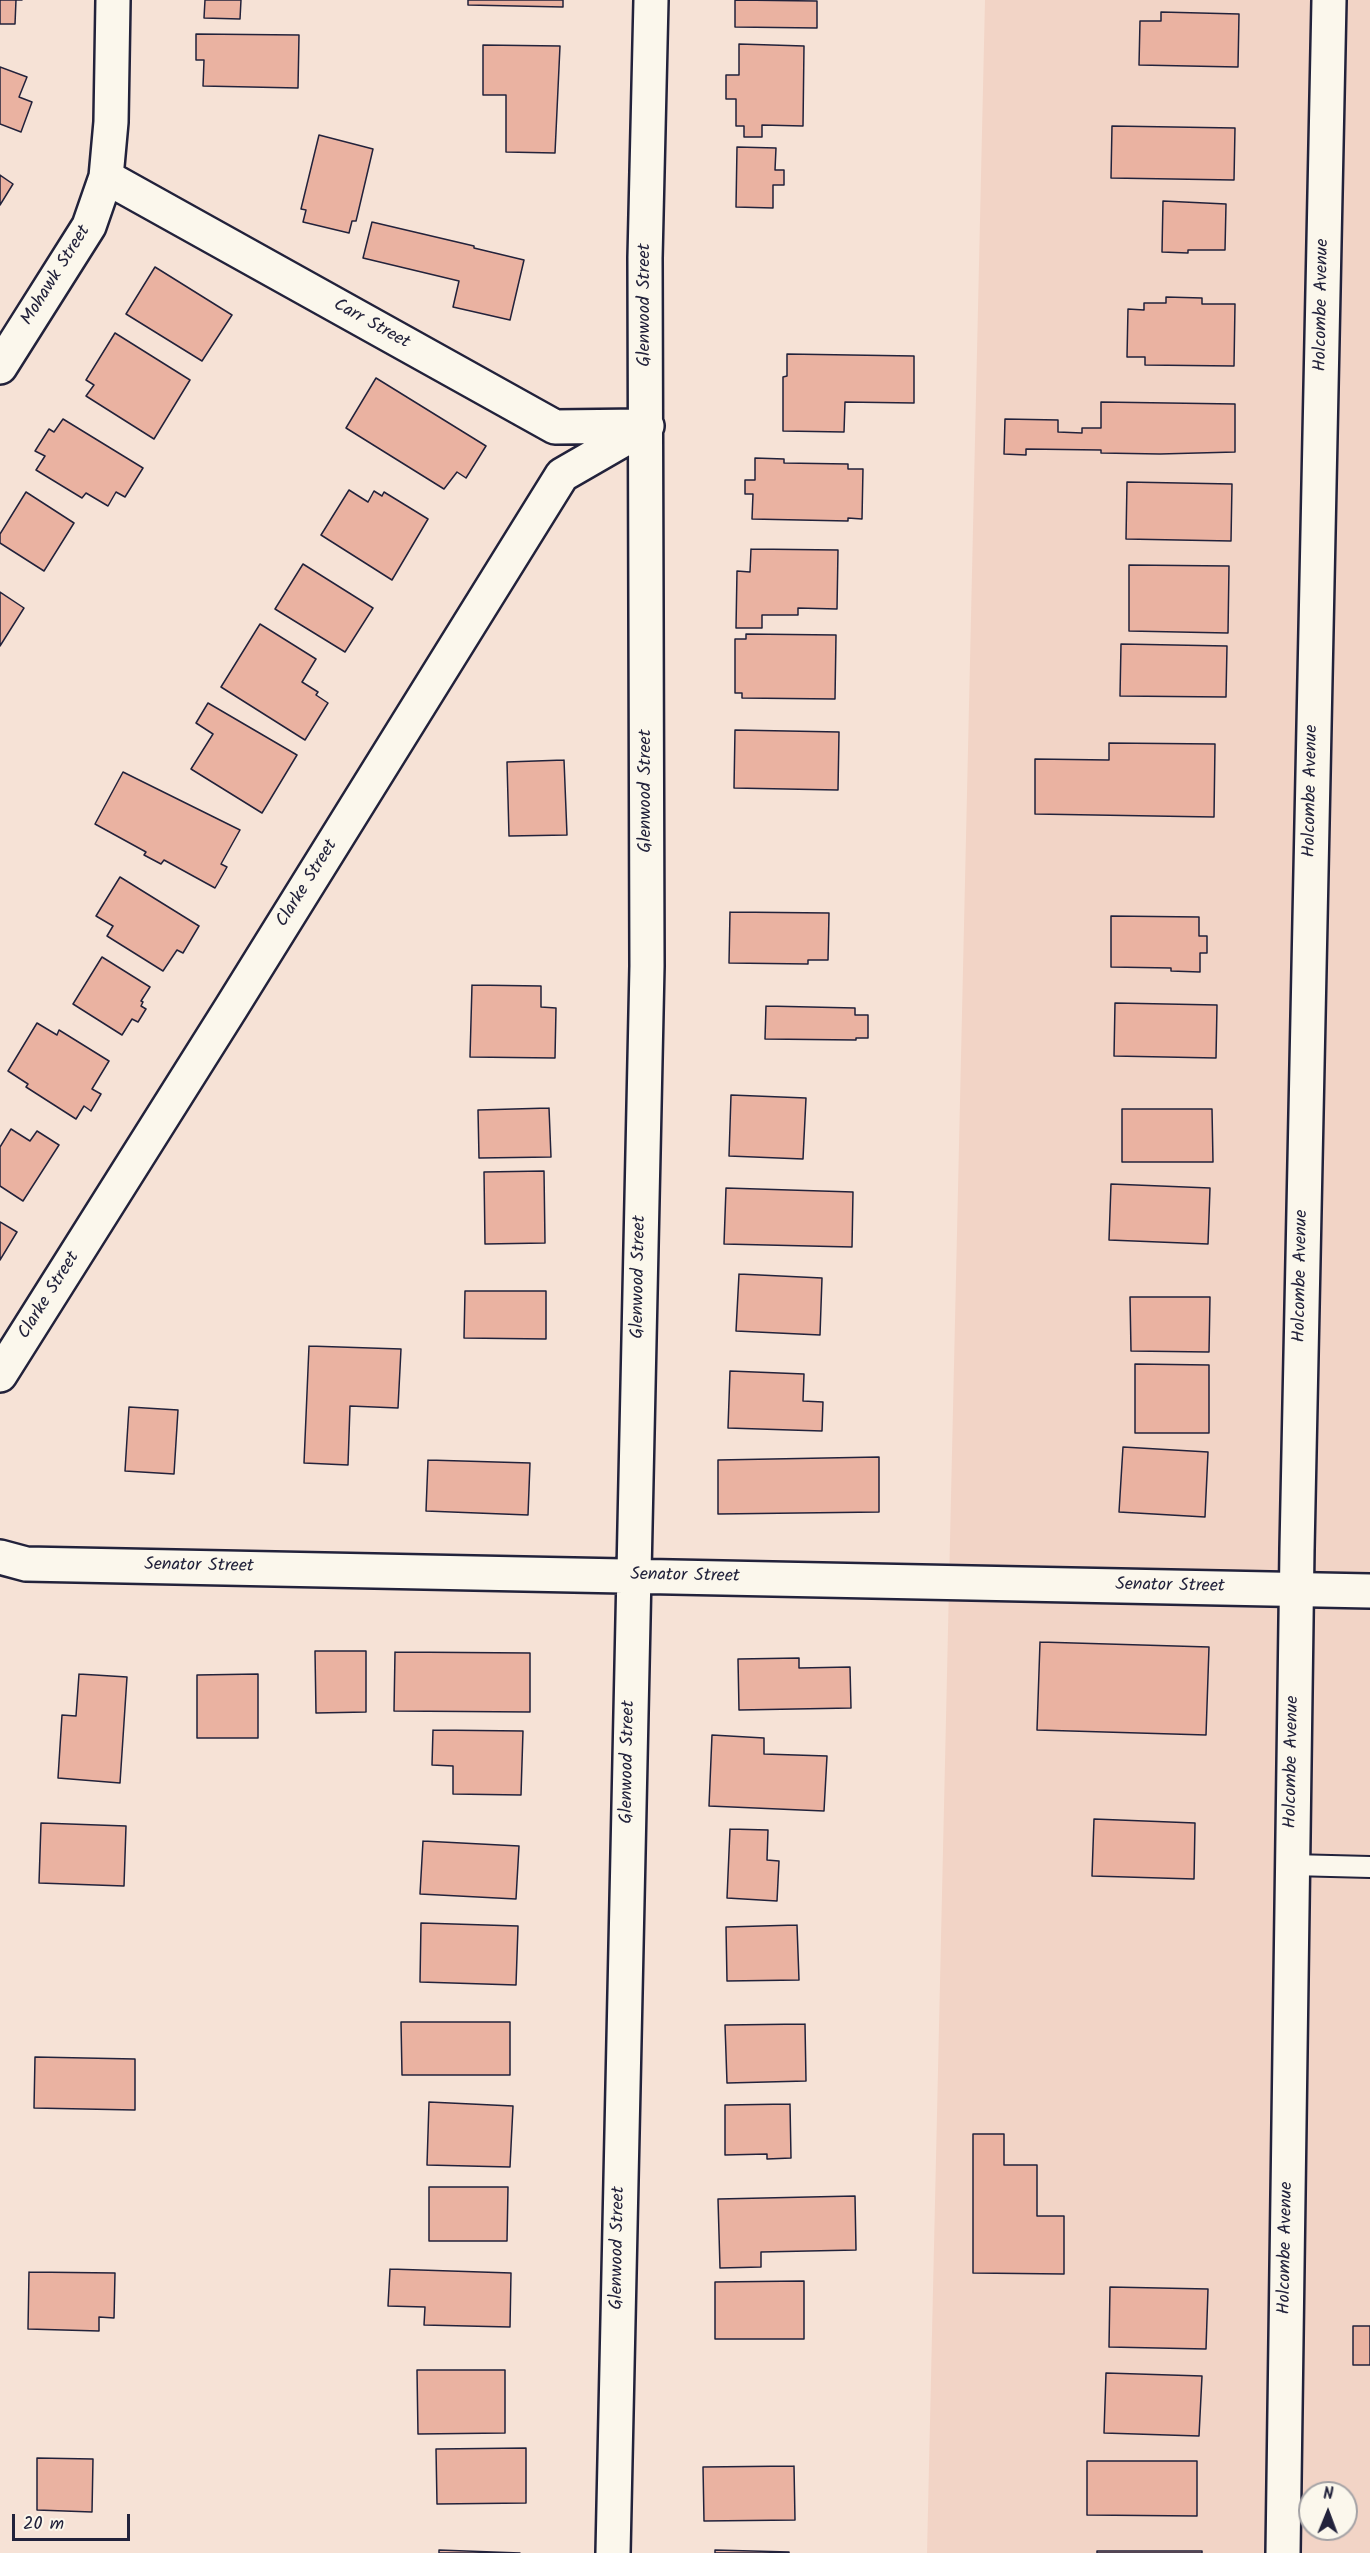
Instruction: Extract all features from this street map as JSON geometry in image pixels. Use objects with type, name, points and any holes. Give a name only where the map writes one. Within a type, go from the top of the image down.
[{"type":"street","name":"Mohawk Street","points":[[0,368],[89,226],[106,177],[111,122],[114,0]]},
{"type":"street","name":"Glenwood Street","points":[[613,2553],[632,1576],[647,966],[645,258],[651,0]]},
{"type":"street","name":"Holcombe Avenue","points":[[1282,2553],[1296,1590],[1329,0]]},
{"type":"street","name":"Carr Street","points":[[106,177],[555,427],[647,426]]},
{"type":"street","name":"Clarke Street","points":[[0,1375],[561,475],[647,426]]},
{"type":"street","name":"Senator Street","points":[[0,1557],[26,1563],[1370,1591]]},
{"type":"lane","points":[[1292,1865],[1370,1867]]},
{"type":"shaded area","points":[[985,0],[1370,0],[1370,2553],[927,2553]]},
{"type":"building","points":[[0,0],[16,0],[15,24],[0,24]]},
{"type":"building","points":[[205,0],[241,0],[240,19],[204,18]]},
{"type":"building","points":[[468,0],[563,0],[563,7],[468,5]]},
{"type":"building","points":[[735,0],[817,1],[817,28],[735,27]]},
{"type":"building","points":[[1161,12],[1239,14],[1238,67],[1139,65],[1140,21],[1161,21]]},
{"type":"building","points":[[196,34],[299,35],[298,88],[203,86],[204,60],[196,60]]},
{"type":"building","points":[[739,44],[804,46],[803,126],[762,125],[762,137],[744,137],[744,126],[736,126],[736,99],[726,99],[726,75],[739,75]]},
{"type":"building","points":[[483,45],[560,46],[555,153],[506,152],[506,95],[483,95]]},
{"type":"building","points":[[0,67],[27,77],[19,97],[32,102],[21,132],[0,124]]},
{"type":"building","points":[[1112,126],[1235,128],[1234,180],[1111,178]]},
{"type":"building","points":[[319,135],[373,149],[356,221],[352,221],[349,233],[303,222],[306,210],[301,209]]},
{"type":"building","points":[[737,147],[776,148],[775,170],[784,170],[784,185],[773,185],[773,208],[736,207]]},
{"type":"building","points":[[0,175],[13,184],[0,205]]},
{"type":"building","points":[[1163,201],[1226,204],[1225,250],[1188,250],[1188,253],[1162,252]]},
{"type":"building","points":[[372,222],[524,260],[510,320],[453,307],[459,281],[363,258]]},
{"type":"building","points":[[155,267],[232,315],[202,361],[126,314]]},
{"type":"building","points":[[1166,297],[1202,298],[1202,304],[1235,304],[1234,366],[1145,365],[1145,357],[1127,357],[1128,309],[1144,310],[1144,303],[1166,303]]},
{"type":"building","points":[[115,333],[190,380],[154,439],[86,396],[94,385],[86,380]]},
{"type":"building","points":[[787,354],[914,356],[914,403],[845,402],[844,432],[783,431],[783,377],[787,376]]},
{"type":"building","points":[[376,378],[486,446],[466,478],[457,472],[444,489],[346,428]]},
{"type":"building","points":[[1101,402],[1235,404],[1235,452],[1160,454],[1026,449],[1026,455],[1004,454],[1005,419],[1058,420],[1058,432],[1082,433],[1082,428],[1101,428]]},
{"type":"building","points":[[63,419],[143,468],[125,497],[116,492],[108,506],[86,493],[82,498],[36,470],[45,456],[35,451],[49,429],[54,432]]},
{"type":"building","points":[[755,458],[784,459],[784,463],[848,464],[848,469],[863,469],[862,519],[848,518],[848,521],[752,519],[753,494],[745,494],[745,480],[755,480]]},
{"type":"building","points":[[1127,482],[1232,484],[1231,541],[1126,539]]},
{"type":"building","points":[[349,490],[368,502],[374,491],[382,496],[384,492],[428,519],[392,580],[321,535]]},
{"type":"building","points":[[26,492],[74,523],[44,571],[0,543],[0,534]]},
{"type":"building","points":[[751,549],[838,550],[837,609],[798,608],[798,615],[762,615],[762,628],[736,628],[737,571],[750,572]]},
{"type":"building","points":[[303,564],[373,608],[345,652],[275,609]]},
{"type":"building","points":[[1129,565],[1229,566],[1228,633],[1129,631]]},
{"type":"building","points":[[0,592],[24,608],[0,646]]},
{"type":"building","points":[[260,624],[316,659],[302,682],[318,692],[316,695],[328,703],[305,740],[221,687]]},
{"type":"building","points":[[746,634],[836,635],[835,699],[742,698],[742,693],[735,693],[735,639],[746,639]]},
{"type":"building","points":[[1121,644],[1227,646],[1226,697],[1120,696]]},
{"type":"building","points":[[208,703],[297,755],[262,813],[191,769],[213,734],[196,723]]},
{"type":"building","points":[[735,730],[839,732],[838,790],[734,788]]},
{"type":"building","points":[[1109,743],[1215,744],[1214,817],[1035,814],[1035,759],[1109,760]]},
{"type":"building","points":[[564,760],[567,835],[509,836],[507,762]]},
{"type":"building","points":[[123,772],[240,830],[221,864],[227,867],[215,888],[164,860],[161,864],[144,855],[146,852],[95,824]]},
{"type":"building","points":[[120,877],[199,926],[183,953],[177,950],[163,971],[107,936],[113,926],[96,916]]},
{"type":"building","points":[[730,912],[829,913],[828,960],[808,960],[808,964],[729,963]]},
{"type":"building","points":[[1111,916],[1199,917],[1199,936],[1207,936],[1207,953],[1200,953],[1200,972],[1171,971],[1171,968],[1111,967]]},
{"type":"building","points":[[102,957],[150,987],[141,1001],[143,1002],[141,1006],[146,1009],[138,1022],[132,1019],[122,1035],[73,1004]]},
{"type":"building","points":[[472,985],[541,986],[541,1007],[556,1008],[555,1058],[470,1057]]},
{"type":"building","points":[[1115,1003],[1217,1005],[1216,1058],[1114,1056]]},
{"type":"building","points":[[766,1006],[855,1008],[855,1015],[868,1015],[868,1038],[856,1038],[856,1040],[765,1039]]},
{"type":"building","points":[[37,1023],[57,1035],[59,1030],[109,1061],[92,1089],[101,1094],[91,1111],[84,1106],[76,1119],[26,1087],[28,1084],[8,1071]]},
{"type":"building","points":[[731,1095],[806,1098],[803,1159],[729,1156]]},
{"type":"building","points":[[549,1108],[551,1157],[479,1158],[478,1110]]},
{"type":"building","points":[[1122,1109],[1212,1109],[1213,1162],[1122,1162]]},
{"type":"building","points":[[11,1129],[30,1141],[37,1131],[59,1145],[23,1201],[0,1186],[0,1147]]},
{"type":"building","points":[[544,1171],[545,1243],[485,1244],[484,1172]]},
{"type":"building","points":[[1111,1184],[1210,1188],[1208,1244],[1109,1240]]},
{"type":"building","points":[[726,1188],[853,1192],[852,1247],[724,1244]]},
{"type":"building","points":[[0,1222],[17,1232],[0,1260]]},
{"type":"building","points":[[739,1274],[822,1278],[820,1335],[736,1331]]},
{"type":"building","points":[[465,1291],[546,1291],[546,1339],[464,1338]]},
{"type":"building","points":[[1130,1297],[1210,1297],[1209,1352],[1131,1351]]},
{"type":"building","points":[[309,1346],[401,1349],[398,1408],[350,1406],[348,1465],[304,1463]]},
{"type":"building","points":[[1135,1364],[1209,1365],[1209,1433],[1135,1433]]},
{"type":"building","points":[[730,1371],[804,1374],[803,1401],[823,1402],[822,1431],[728,1428]]},
{"type":"building","points":[[129,1407],[178,1410],[174,1474],[125,1471]]},
{"type":"building","points":[[1123,1447],[1208,1452],[1205,1517],[1119,1512]]},
{"type":"building","points":[[879,1457],[879,1512],[718,1514],[718,1460]]},
{"type":"building","points":[[428,1460],[530,1463],[528,1515],[426,1511]]},
{"type":"building","points":[[1040,1642],[1209,1647],[1206,1735],[1037,1730]]},
{"type":"building","points":[[315,1651],[366,1651],[366,1712],[316,1713]]},
{"type":"building","points":[[395,1652],[530,1653],[530,1712],[394,1711]]},
{"type":"building","points":[[799,1658],[799,1668],[850,1667],[851,1708],[739,1710],[738,1659]]},
{"type":"building","points":[[79,1674],[127,1677],[120,1783],[58,1778],[62,1715],[76,1716]]},
{"type":"building","points":[[258,1674],[258,1738],[197,1738],[197,1675]]},
{"type":"building","points":[[433,1730],[523,1731],[521,1795],[453,1794],[453,1766],[432,1765]]},
{"type":"building","points":[[712,1735],[764,1738],[764,1754],[827,1756],[824,1811],[709,1806]]},
{"type":"building","points":[[1094,1819],[1195,1823],[1194,1879],[1092,1876]]},
{"type":"building","points":[[41,1823],[126,1826],[124,1886],[39,1883]]},
{"type":"building","points":[[730,1829],[768,1830],[767,1860],[779,1861],[777,1901],[727,1898]]},
{"type":"building","points":[[423,1841],[519,1846],[516,1899],[420,1894]]},
{"type":"building","points":[[421,1923],[518,1926],[516,1985],[420,1982]]},
{"type":"building","points":[[797,1925],[799,1980],[727,1981],[726,1927]]},
{"type":"building","points":[[401,2022],[510,2022],[510,2075],[402,2075]]},
{"type":"building","points":[[805,2024],[806,2081],[727,2083],[725,2025]]},
{"type":"building","points":[[35,2057],[135,2059],[135,2110],[34,2108]]},
{"type":"building","points":[[429,2102],[513,2106],[510,2167],[427,2165]]},
{"type":"building","points":[[790,2104],[791,2158],[767,2159],[767,2154],[725,2155],[725,2105]]},
{"type":"building","points":[[973,2134],[1004,2134],[1004,2165],[1037,2165],[1037,2216],[1064,2216],[1064,2274],[973,2273]]},
{"type":"building","points":[[429,2187],[508,2187],[507,2241],[429,2241]]},
{"type":"building","points":[[855,2196],[856,2250],[761,2252],[761,2267],[720,2268],[718,2199]]},
{"type":"building","points":[[390,2269],[511,2273],[510,2327],[424,2325],[425,2307],[388,2306]]},
{"type":"building","points":[[29,2272],[115,2273],[114,2318],[99,2317],[99,2331],[28,2329]]},
{"type":"building","points":[[804,2281],[804,2339],[715,2339],[715,2282]]},
{"type":"building","points":[[1110,2287],[1208,2289],[1206,2349],[1109,2347]]},
{"type":"building","points":[[1353,2326],[1370,2326],[1370,2365],[1353,2365]]},
{"type":"building","points":[[417,2370],[505,2370],[505,2433],[418,2434]]},
{"type":"building","points":[[1106,2373],[1202,2376],[1199,2436],[1104,2433]]},
{"type":"building","points":[[526,2448],[526,2503],[437,2504],[436,2449]]},
{"type":"building","points":[[37,2458],[93,2459],[92,2512],[37,2510]]},
{"type":"building","points":[[1087,2461],[1197,2461],[1197,2516],[1087,2515]]},
{"type":"building","points":[[794,2466],[795,2520],[704,2521],[703,2467]]},
{"type":"building","points":[[439,2550],[520,2553],[439,2553]]},
{"type":"building","points":[[715,2550],[789,2552],[789,2553],[715,2553]]},
{"type":"building","points":[[1097,2551],[1202,2551],[1202,2553],[1097,2553]]}]
